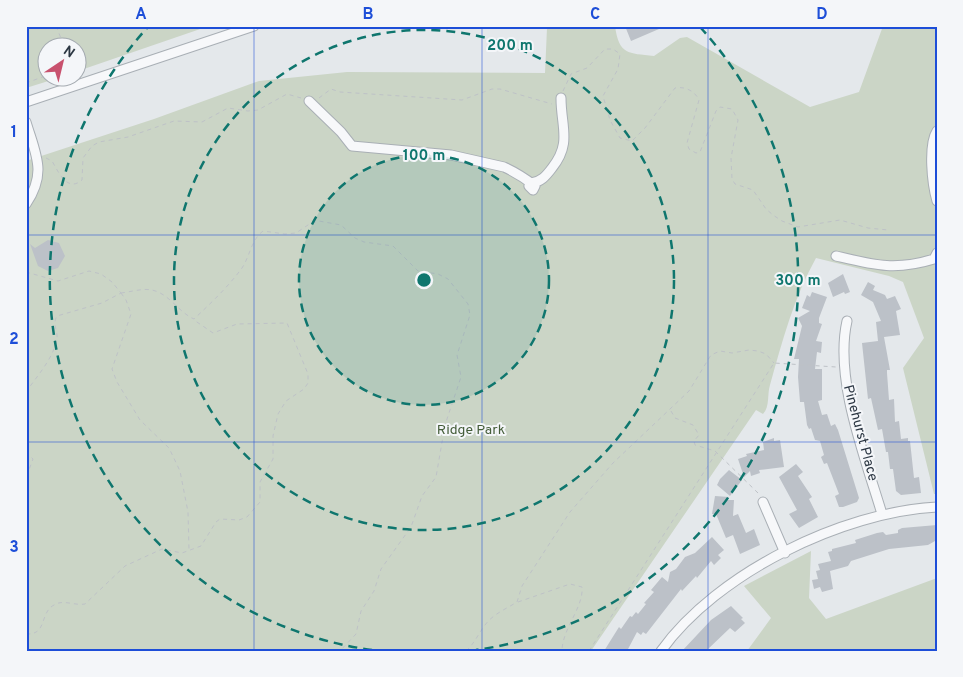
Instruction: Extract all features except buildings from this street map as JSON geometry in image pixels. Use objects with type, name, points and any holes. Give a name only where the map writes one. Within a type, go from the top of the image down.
[{"type":"street","points":[[26,102],[254,26]]},
{"type":"street","points":[[309,101],[341,132],[352,146],[457,156],[504,167],[535,183],[557,162],[565,146],[561,98]]},
{"type":"street","points":[[26,122],[38,161],[37,185],[26,204]]},
{"type":"street","points":[[937,131],[934,136],[932,157],[937,201]]},
{"type":"street","points":[[836,256],[881,267],[920,263],[934,259],[937,253]]},
{"type":"street","name":"Pinehurst Place","points":[[847,322],[842,353],[845,384],[882,514]]},
{"type":"street","points":[[763,502],[785,553]]},
{"type":"street","points":[[660,651],[674,632],[708,599],[759,565],[818,535],[882,514],[937,507]]},
{"type":"path","points":[[56,26],[61,38]]},
{"type":"path","points":[[38,161],[42,158],[49,158],[52,160],[61,178],[71,183],[77,183],[82,180],[83,158],[92,146],[99,142],[128,138],[174,121],[202,122],[228,108],[248,111],[258,110],[287,94],[309,101],[331,90],[398,94],[416,98],[431,97],[462,100],[500,89],[542,103],[552,104],[561,98],[565,83],[571,74],[587,68],[604,48],[613,49],[620,54],[620,63],[603,96],[620,138],[632,141],[645,128],[675,88],[685,88],[692,91],[699,100],[687,143],[689,149],[696,153],[700,152],[716,111],[720,108],[732,109],[738,120],[731,158],[732,179],[735,184],[753,190],[766,208],[782,221],[798,227],[840,220],[868,228],[888,230]]},
{"type":"path","points":[[26,83],[38,79]]},
{"type":"path","points":[[194,319],[225,289],[243,266],[257,235],[263,231],[285,234],[296,233],[319,221],[341,225],[355,238],[364,242],[393,246],[418,272],[438,274],[448,279],[468,304],[470,315],[457,354],[461,377],[445,425],[436,477],[422,496],[411,527],[381,569],[374,591],[361,612],[356,634],[340,651]]},
{"type":"path","points":[[26,272],[58,281],[90,271],[101,274],[121,292],[126,300],[131,314],[112,369],[117,382],[140,420],[169,448],[180,471],[188,512],[189,551]]},
{"type":"path","points":[[26,392],[52,353],[57,338],[55,326],[57,316],[102,303],[121,292],[151,290],[165,295],[183,314],[194,319],[213,333],[237,324],[250,325],[281,321],[287,323],[308,374],[308,383],[304,389],[286,401],[278,414],[273,436],[273,459],[260,482],[260,502],[248,517],[239,520],[220,519],[211,527],[201,546],[182,554],[162,549],[124,566],[85,604],[58,602],[46,612],[41,629],[37,632],[26,634]]},
{"type":"path","points":[[517,602],[522,586],[570,512],[613,463],[689,391],[716,352],[758,351],[766,354],[774,363],[844,368]]},
{"type":"path","points":[[589,651],[715,451],[774,363]]},
{"type":"path","points":[[670,410],[675,418],[693,425],[699,435],[694,441],[695,445],[715,451],[756,489],[763,502]]},
{"type":"path","points":[[26,452],[33,459],[26,478]]},
{"type":"path","points":[[466,651],[474,644],[485,625],[497,614],[517,602],[570,584],[582,587],[583,592],[564,634],[562,651]]},
{"type":"green space","points":[[26,26],[209,26],[88,68],[88,38],[38,38],[38,84],[26,88]]},
{"type":"green space","name":"Ridge Park","points":[[558,26],[615,26],[619,42],[626,51],[654,56],[680,38],[687,37],[810,107],[859,92],[883,26],[937,26],[937,494],[934,494],[903,368],[924,338],[903,282],[889,276],[816,258],[801,288],[789,320],[770,385],[768,404],[765,411],[763,414],[756,410],[591,651],[26,651],[26,161],[154,119],[259,81],[347,72],[545,73],[547,28]]},
{"type":"green space","points":[[811,551],[809,598],[826,619],[937,578],[937,651],[747,651],[771,618],[744,586]]}]
